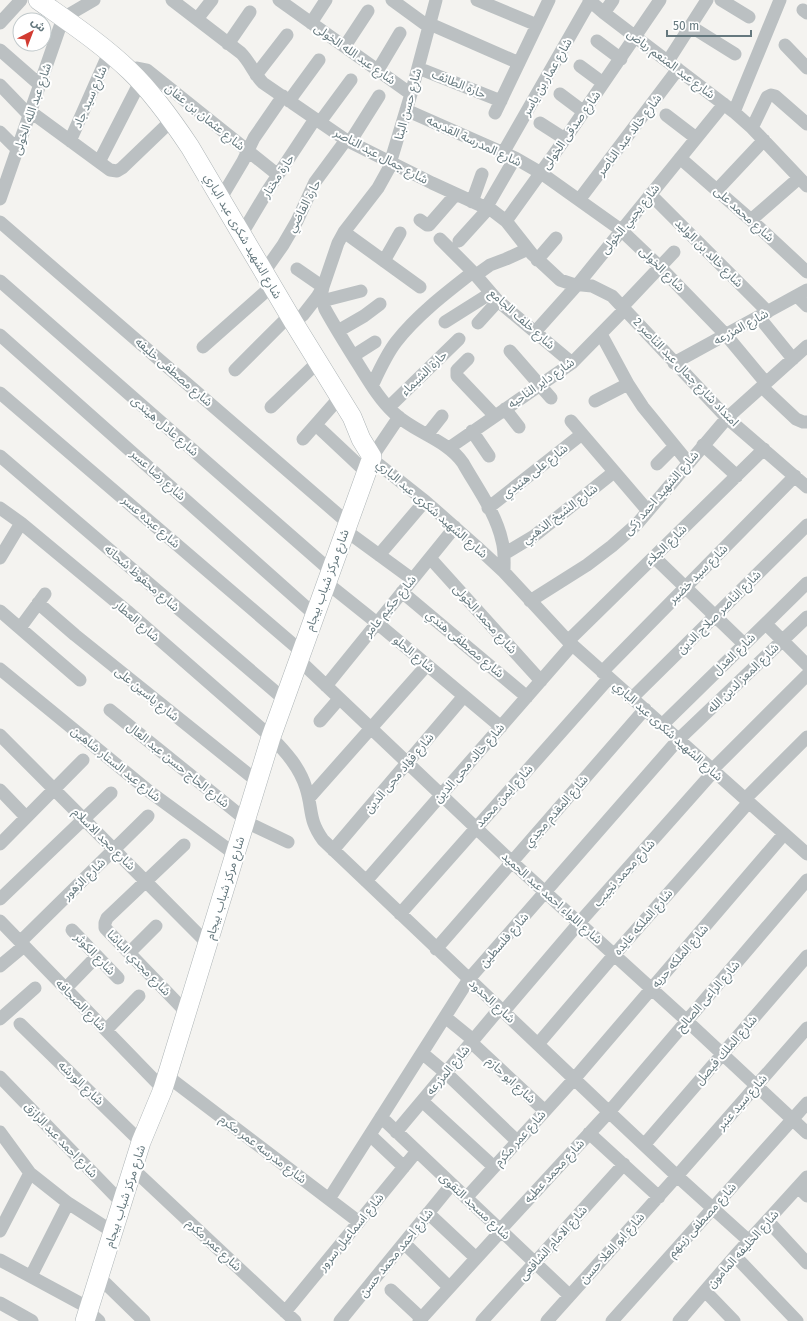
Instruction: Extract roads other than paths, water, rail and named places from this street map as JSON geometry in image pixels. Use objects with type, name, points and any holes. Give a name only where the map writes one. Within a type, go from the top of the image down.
[{"type":"main road","name":"شارع الشهيد شكرى عبد الباري","points":[[38,0],[109,53],[135,76],[172,120],[221,198],[241,235],[352,417],[369,464]]},
{"type":"main road","name":"شارع مركز شباب بيجام","points":[[90,1315],[99,1277],[141,1142],[165,1082],[271,737],[369,464]]},
{"type":"street","points":[[0,23],[21,0]]},
{"type":"street","points":[[63,18],[94,0]]},
{"type":"street","name":"شارع جمال عبد الناصر","points":[[172,0],[245,57],[256,75],[263,83],[348,141],[487,208],[506,222],[537,260],[560,280],[578,284]]},
{"type":"street","points":[[197,19],[212,0]]},
{"type":"street","name":"شارع عبد الله الخولى","points":[[279,0],[411,94]]},
{"type":"street","points":[[311,23],[326,0]]},
{"type":"street","points":[[392,0],[429,25],[519,63]]},
{"type":"street","name":"شارع حسن البنا","points":[[234,370],[292,319],[310,306],[323,287],[338,243],[344,232],[384,180],[392,162],[436,0]]},
{"type":"street","points":[[477,0],[537,25]]},
{"type":"street","points":[[495,113],[549,0]]},
{"type":"street","points":[[604,13],[613,0]]},
{"type":"street","name":"شارع صدقى الخولى","points":[[506,222],[604,84],[660,0]]},
{"type":"street","points":[[668,61],[707,0]]},
{"type":"street","points":[[721,0],[749,17]]},
{"type":"street","name":"شارع يحيي الخولى","points":[[535,332],[578,284],[696,138],[729,108],[780,0]]},
{"type":"street","name":"شارع عبد المنعم رياض","points":[[590,1],[729,108],[752,128],[803,182]]},
{"type":"street","name":"شارع عمار بن ياسر","points":[[459,241],[487,208],[509,156],[590,1]]},
{"type":"street","points":[[345,46],[368,11]]},
{"type":"street","points":[[228,44],[250,12]]},
{"type":"street","name":"شارع عبد الله الخولى","points":[[0,199],[63,18]]},
{"type":"street","points":[[690,26],[735,54]]},
{"type":"street","points":[[378,70],[400,33]]},
{"type":"street","points":[[256,75],[287,35]]},
{"type":"street","points":[[597,41],[621,59]]},
{"type":"street","points":[[785,45],[807,68]]},
{"type":"street","points":[[0,50],[40,85]]},
{"type":"street","name":"شارع سيد جاد","points":[[70,141],[109,53]]},
{"type":"street","points":[[221,198],[258,131],[320,60]]},
{"type":"street","points":[[580,66],[604,84]]},
{"type":"street","name":"شارع عثمان بن عفان","points":[[135,76],[137,68],[147,70],[278,175]]},
{"type":"street","name":"حارة الطائف","points":[[418,68],[501,100]]},
{"type":"street","name":"شارع خالد عبد الناصر","points":[[579,200],[678,69]]},
{"type":"street","points":[[99,162],[135,76]]},
{"type":"street","name":"حارة مختار","points":[[241,235],[278,175],[318,120],[351,80]]},
{"type":"street","points":[[0,85],[30,113],[113,171],[120,170],[172,120]]},
{"type":"street","points":[[560,94],[584,112]]},
{"type":"street","points":[[752,128],[767,97],[771,95],[775,96],[807,124]]},
{"type":"street","name":"حارة القاضي","points":[[203,347],[268,279],[280,250],[315,182],[348,141],[379,96]]},
{"type":"street","name":"شارع المدرسة القديمه","points":[[406,110],[509,156],[541,173]]},
{"type":"street","points":[[666,114],[696,138]]},
{"type":"street","points":[[540,123],[565,139]]},
{"type":"street","points":[[0,132],[17,149]]},
{"type":"street","points":[[717,190],[764,140]]},
{"type":"street","name":"شارع محمد على","points":[[680,158],[751,220],[807,272]]},
{"type":"street","name":"شارع الخولى","points":[[541,173],[621,230],[660,267],[726,335],[764,385],[796,419],[807,422]]},
{"type":"street","points":[[472,202],[482,174]]},
{"type":"street","points":[[751,220],[803,182]]},
{"type":"street","points":[[420,220],[429,225],[456,194]]},
{"type":"street","name":"شارع خالد بن الوليد","points":[[650,194],[764,314],[793,359]]},
{"type":"street","name":"شارع مصطفى خليفه","points":[[0,222],[379,555],[412,579]]},
{"type":"street","points":[[344,232],[384,266],[420,287]]},
{"type":"street","points":[[384,266],[400,233]]},
{"type":"street","points":[[537,260],[556,238]]},
{"type":"street","name":"شارع خلف الجامع","points":[[440,239],[474,273],[495,297],[572,363]]},
{"type":"street","points":[[372,386],[389,352],[396,342],[432,304],[474,273],[528,249]]},
{"type":"street","name":"شارع داير الناحيه","points":[[449,448],[572,363],[601,334],[674,252]]},
{"type":"street","points":[[297,269],[323,287],[322,301],[325,309],[372,386],[389,407],[398,417],[449,448],[457,455],[499,530],[504,554],[504,572]]},
{"type":"street","name":"شارع عادل هيندى","points":[[0,281],[329,577]]},
{"type":"street","name":"امتداد شارع جمال عبد الناصر 2","points":[[578,284],[592,286],[606,292],[624,307],[674,363],[727,418],[803,481]]},
{"type":"street","points":[[322,301],[361,291]]},
{"type":"street","points":[[802,293],[807,306]]},
{"type":"street","name":"شارع المزرعه","points":[[674,363],[802,293]]},
{"type":"street","points":[[445,322],[495,297]]},
{"type":"street","points":[[478,323],[495,297]]},
{"type":"street","points":[[338,331],[364,316],[380,304]]},
{"type":"street","points":[[601,334],[628,384],[643,407],[688,462]]},
{"type":"street","name":"شارع رضا عسر","points":[[0,335],[315,615]]},
{"type":"street","name":"حارة الشيماء","points":[[389,407],[459,339]]},
{"type":"street","points":[[353,356],[375,342]]},
{"type":"street","name":"شارع الشهيد احمد زكى","points":[[530,601],[587,565],[637,524],[688,462],[727,418],[807,346]]},
{"type":"street","points":[[510,351],[541,384],[551,398]]},
{"type":"street","points":[[468,358],[457,370],[457,376],[519,427]]},
{"type":"street","points":[[271,407],[318,362]]},
{"type":"street","points":[[595,401],[628,384]]},
{"type":"street","name":"شارع عبده عسر","points":[[0,393],[301,656]]},
{"type":"street","points":[[303,439],[340,397]]},
{"type":"street","points":[[427,435],[442,416]]},
{"type":"street","points":[[316,425],[369,464],[398,417]]},
{"type":"street","points":[[571,421],[648,511]]},
{"type":"street","points":[[472,431],[489,456]]},
{"type":"street","name":"شارع على هنيدي","points":[[488,508],[582,434]]},
{"type":"street","points":[[703,445],[737,476]]},
{"type":"street","points":[[657,464],[675,446]]},
{"type":"street","name":"شارع الجلاء","points":[[570,643],[654,557],[764,449]]},
{"type":"street","name":"شارع محفوظ شحاته","points":[[0,456],[285,700]]},
{"type":"street","name":"شارع الشهيد شكرى عبد الباري","points":[[369,464],[383,469],[455,527],[504,572],[570,643],[807,854]]},
{"type":"street","name":"شارع الشيخ الذهبي","points":[[504,554],[534,536],[614,472]]},
{"type":"street","name":"شارع سيد خضير","points":[[606,675],[685,587],[803,481]]},
{"type":"street","points":[[379,555],[425,502]]},
{"type":"street","name":"شارع العطار","points":[[0,508],[21,523],[133,617],[271,737]]},
{"type":"street","points":[[0,558],[21,523]]},
{"type":"street","name":"شارع الناصر صلاح الدين","points":[[632,698],[807,525]]},
{"type":"street","name":"شارع حكيم عامر","points":[[326,686],[455,527]]},
{"type":"street","points":[[654,557],[744,644]]},
{"type":"street","name":"شارع محمد الخولى","points":[[430,558],[541,681]]},
{"type":"street","name":"شارع الحلو","points":[[329,577],[377,623],[501,727]]},
{"type":"street","name":"شارع العدل","points":[[662,725],[807,583]]},
{"type":"street","name":"شارع مصطفى هندي","points":[[402,592],[527,697]]},
{"type":"street","name":"شارع ياسين على","points":[[20,628],[42,598],[74,635],[258,782]]},
{"type":"street","points":[[0,611],[80,680]]},
{"type":"street","name":"شارع المعز لدين الله","points":[[678,740],[807,617]]},
{"type":"street","points":[[766,624],[807,665]]},
{"type":"street","name":"شارع خالد محى الدين","points":[[366,881],[541,681],[570,643]]},
{"type":"street","name":"شارع اللواء احمد عبد الحميد","points":[[301,656],[339,699],[512,862],[807,1132]]},
{"type":"street","points":[[309,798],[427,665]]},
{"type":"street","name":"شارع عبد الستار شاهين","points":[[0,669],[150,792],[236,855]]},
{"type":"street","name":"شارع ايمن محمد","points":[[400,914],[476,828],[606,675]]},
{"type":"street","name":"شارع محمد نجيب","points":[[502,1010],[713,771],[807,675]]},
{"type":"street","name":"شارع فؤاد محى الدين","points":[[333,850],[464,696]]},
{"type":"street","points":[[320,721],[339,699]]},
{"type":"street","name":"شارع الحاج حسن عبد العال","points":[[110,710],[246,821],[288,842]]},
{"type":"street","name":"شارع المقدم مجدي","points":[[436,949],[644,710]]},
{"type":"street","name":"شارع مجد الاسلام","points":[[0,735],[208,944]]},
{"type":"street","name":"شارع الحدود","points":[[271,737],[280,746],[301,775],[309,798],[312,820],[316,831],[333,850],[644,1145],[749,1241]]},
{"type":"street","name":"شارع الملكه عايده","points":[[538,1044],[747,801],[807,737]]},
{"type":"street","name":"شارع فلسطين","points":[[329,1199],[469,979],[678,740]]},
{"type":"street","points":[[0,844],[83,760]]},
{"type":"street","points":[[0,790],[26,817]]},
{"type":"street","points":[[0,900],[111,793]]},
{"type":"street","name":"شارع الزهور","points":[[0,966],[148,816]]},
{"type":"street","name":"شارع الملكه حريه","points":[[574,1078],[784,834]]},
{"type":"street","name":"شارع مجدي الباشا","points":[[184,845],[107,918],[105,928],[187,1013]]},
{"type":"street","name":"شارع الراعى الصالح","points":[[609,1112],[807,880]]},
{"type":"street","name":"شارع الصحافه","points":[[0,921],[106,1030],[165,1082]]},
{"type":"street","points":[[129,953],[156,926]]},
{"type":"street","name":"شارع الكوثر","points":[[72,930],[118,978]]},
{"type":"street","points":[[66,988],[97,956]]},
{"type":"street","name":"شارع الملك فيصل","points":[[644,1145],[807,956]]},
{"type":"street","points":[[0,1019],[35,988]]},
{"type":"street","points":[[106,1030],[139,996]]},
{"type":"street","name":"شارع المزرعه","points":[[396,1132],[472,1042],[502,1010]]},
{"type":"street","name":"شارع ابو حازم","points":[[445,1017],[472,1039],[472,1042],[544,1111]]},
{"type":"street","name":"شارع الورشه","points":[[20,1024],[141,1142]]},
{"type":"street","name":"شارع سيد عنبر","points":[[677,1176],[807,1028]]},
{"type":"street","points":[[422,1053],[446,1073],[517,1141]]},
{"type":"street","name":"شارع احمد عبد الرازق","points":[[0,1077],[122,1203]]},
{"type":"street","name":"شارع عمر مكرم","points":[[466,1198],[574,1078]]},
{"type":"street","name":"شارع مدرسه عمر مكرم","points":[[165,1082],[359,1222]]},
{"type":"street","points":[[422,1101],[494,1167]]},
{"type":"street","name":"شارع مصطفى زينهم","points":[[612,1321],[807,1103]]},
{"type":"street","name":"شارع محمد عطيه","points":[[420,1320],[500,1230],[609,1112]]},
{"type":"street","name":"شارع مسجد التقوى","points":[[381,1117],[569,1295]]},
{"type":"street","points":[[589,1133],[659,1197]]},
{"type":"street","points":[[370,1135],[404,1167]]},
{"type":"street","points":[[2,1139],[30,1173],[68,1203],[113,1232]]},
{"type":"street","name":"شارع اسماعيل سرور","points":[[290,1317],[359,1222],[417,1151]]},
{"type":"street","name":"شارع الامام الشافعى","points":[[482,1321],[624,1164]]},
{"type":"street","name":"شارع عمر مكرم","points":[[133,1169],[290,1317]]},
{"type":"street","points":[[0,1231],[30,1173]]},
{"type":"street","name":"شارع ابو العلا حسن","points":[[546,1321],[677,1176]]},
{"type":"street","name":"شارع احمد محمد حسن","points":[[340,1321],[452,1184]]},
{"type":"street","name":"شارع الخليفه المامون","points":[[679,1321],[735,1256],[768,1221],[804,1187]]},
{"type":"street","points":[[30,1276],[68,1203]]},
{"type":"street","points":[[428,1213],[476,1258]]},
{"type":"street","points":[[768,1221],[807,1262]]},
{"type":"street","points":[[404,1243],[449,1287]]},
{"type":"street","points":[[735,1256],[797,1321]]},
{"type":"street","points":[[0,1260],[30,1276],[90,1315]]},
{"type":"street","points":[[99,1277],[144,1321]]},
{"type":"street","points":[[391,1290],[420,1320]]},
{"type":"street","points":[[706,1291],[734,1321]]},
{"type":"street","points":[[0,1303],[32,1321]]}]
